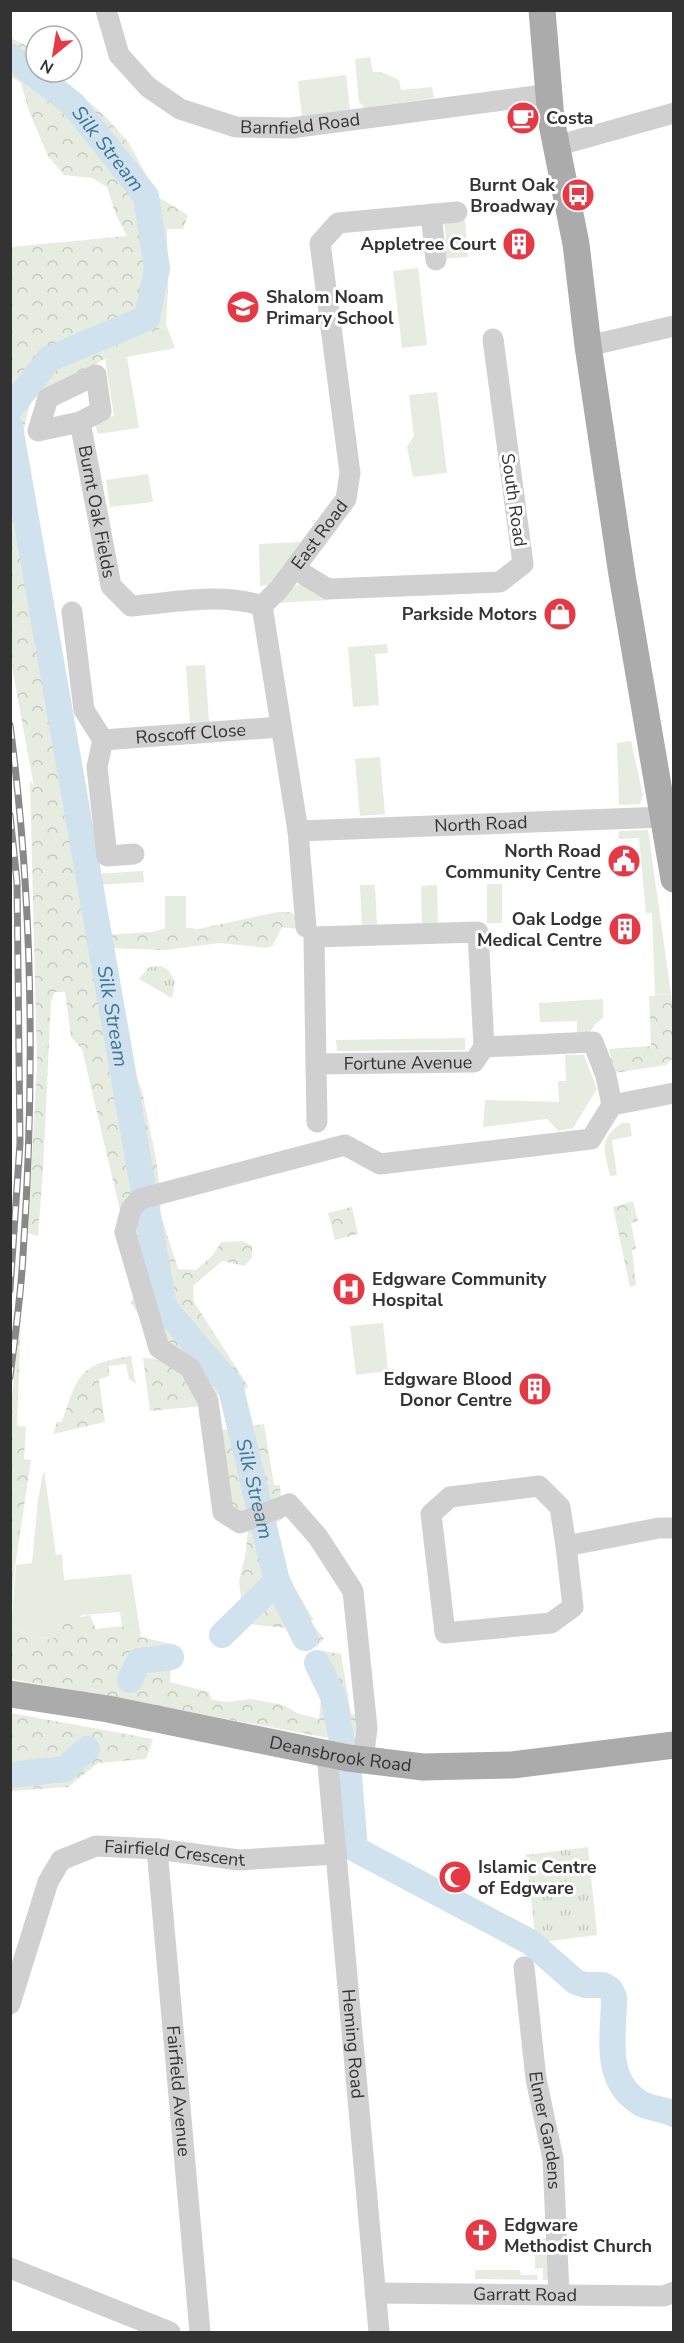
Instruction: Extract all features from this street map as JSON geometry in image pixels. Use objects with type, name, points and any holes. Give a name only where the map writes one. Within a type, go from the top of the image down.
[{"type":"main road","points":[[542,10],[551,119],[576,244],[588,346],[622,575],[664,762],[664,817],[674,879]]},
{"type":"main road","name":"Deansbrook Road","points":[[10,1694],[108,1709],[327,1754],[423,1767],[473,1767],[559,1760],[674,1745]]},
{"type":"street","name":"Barnfield Road","points":[[106,10],[119,55],[148,87],[180,109],[236,127],[291,128],[550,94]]},
{"type":"street","points":[[556,146],[674,113]]},
{"type":"street","name":"East Road","points":[[262,606],[279,589],[346,499],[350,473],[320,243],[338,223],[457,212]]},
{"type":"street","points":[[431,214],[436,260]]},
{"type":"street","points":[[588,346],[674,326]]},
{"type":"street","name":"South Road","points":[[294,569],[328,589],[500,582],[523,564],[493,339]]},
{"type":"street","name":"Burnt Oak Fields","points":[[80,422],[111,586],[131,606],[203,600],[247,601],[262,606]]},
{"type":"street","points":[[262,606],[298,831],[306,927]]},
{"type":"street","points":[[72,612],[84,710],[103,740],[97,767],[107,856],[134,854]]},
{"type":"street","name":"Roscoff Close","points":[[103,740],[280,727]]},
{"type":"street","name":"North Road","points":[[298,831],[664,817]]},
{"type":"street","points":[[316,1064],[314,937],[478,932],[484,1047]]},
{"type":"street","name":"Fortune Avenue","points":[[317,1122],[316,1064],[474,1062],[484,1047],[593,1042],[606,1076],[612,1105]]},
{"type":"street","points":[[363,1760],[367,1728],[353,1591],[318,1537],[289,1504],[240,1523],[223,1512],[208,1401],[190,1368],[159,1348],[125,1233],[131,1209],[147,1198],[345,1145],[380,1164],[591,1139],[612,1105],[674,1093]]},
{"type":"street","points":[[539,1486],[560,1507],[566,1546],[573,1607],[550,1623],[445,1633],[431,1514],[450,1497],[539,1486]]},
{"type":"street","points":[[566,1546],[659,1528],[674,1528]]},
{"type":"street","name":"Heming Road","points":[[327,1754],[379,2332]]},
{"type":"street","name":"Fairfield Crescent","points":[[10,2004],[48,1882],[61,1860],[96,1846],[157,1849],[239,1860],[336,1854]]},
{"type":"street","name":"Fairfield Avenue","points":[[157,1849],[200,2332]]},
{"type":"street","name":"Elmer Gardens","points":[[524,1967],[536,2079],[553,2159],[559,2294]]},
{"type":"street","points":[[10,2268],[170,2332]]},
{"type":"street","name":"Garratt Road","points":[[375,2293],[664,2296],[674,2292]]},
{"type":"green space","points":[[11,38],[24,44],[24,84],[69,84],[105,116],[129,143],[158,197],[188,215],[183,229],[167,229],[166,325],[31,400],[23,433],[104,935],[152,932],[173,926],[198,929],[278,912],[291,912],[298,919],[298,929],[282,927],[273,945],[267,948],[220,943],[165,950],[106,948],[133,1067],[142,1091],[156,1159],[161,1198],[160,1212],[178,1269],[196,1270],[213,1255],[221,1242],[243,1241],[252,1246],[252,1257],[245,1266],[222,1261],[193,1286],[194,1302],[248,1386],[232,1395],[222,1396],[213,1393],[142,1321],[131,1302],[139,1291],[82,1049],[71,1037],[65,992],[55,992],[51,1001],[38,1236],[28,1233],[37,1065],[30,780],[34,787],[11,662],[11,247],[127,236],[116,215],[107,187],[92,178],[64,175],[48,156],[29,111],[21,83],[11,77]]},
{"type":"green space","points":[[370,57],[373,72],[381,72],[399,80],[401,90],[432,87],[434,98],[365,108],[359,102],[355,59]]},
{"type":"green space","points":[[346,75],[350,111],[302,116],[298,81]]},
{"type":"green space","points":[[465,219],[468,257],[441,259],[440,240],[446,239],[444,221]]},
{"type":"green space","points":[[418,268],[427,345],[402,348],[393,271]]},
{"type":"green space","points":[[166,325],[175,348],[127,357],[139,428],[98,434],[94,421],[114,416],[105,358]]},
{"type":"green space","points":[[437,392],[447,473],[413,477],[407,447],[414,436],[409,395]]},
{"type":"green space","points":[[148,474],[153,502],[110,507],[106,480]]},
{"type":"green space","points":[[301,542],[269,585],[260,586],[259,544]]},
{"type":"green space","points":[[300,584],[311,586],[329,600],[277,603],[287,589]]},
{"type":"green space","points":[[387,644],[388,653],[375,654],[379,705],[353,707],[348,647]]},
{"type":"green space","points":[[205,665],[209,722],[190,723],[186,666]]},
{"type":"green space","points":[[631,741],[643,795],[640,804],[619,805],[617,743]]},
{"type":"green space","points":[[380,757],[385,814],[360,816],[355,759]]},
{"type":"green space","points":[[648,830],[671,994],[655,995],[652,913],[646,913],[639,838],[618,839],[619,831]]},
{"type":"green space","points":[[143,871],[144,882],[97,885],[96,874]]},
{"type":"green space","points":[[487,884],[502,884],[502,923],[487,923]]},
{"type":"green space","points":[[360,885],[375,885],[377,926],[362,927]]},
{"type":"green space","points":[[437,885],[438,924],[422,924],[421,886]]},
{"type":"green space","points":[[165,896],[186,896],[186,934],[165,934]]},
{"type":"green space","points":[[161,966],[168,970],[175,981],[172,998],[139,979],[149,967]]},
{"type":"green space","points":[[671,994],[674,1016],[673,1058],[666,1065],[614,1073],[609,1049],[651,1046],[649,996]]},
{"type":"green space","points":[[603,999],[603,1018],[595,1024],[587,1037],[577,1037],[577,1021],[540,1022],[539,1003]]},
{"type":"green space","points":[[465,1038],[465,1050],[337,1051],[336,1040]]},
{"type":"green space","points":[[565,1055],[584,1055],[597,1089],[573,1128],[558,1131],[547,1119],[483,1127],[485,1100],[559,1102],[558,1081],[566,1081]]},
{"type":"green space","points":[[622,1123],[630,1123],[632,1136],[612,1140],[617,1175],[610,1176],[605,1152],[606,1140]]},
{"type":"green space","points":[[633,1201],[638,1221],[631,1223],[636,1249],[632,1250],[636,1285],[630,1287],[613,1207]]},
{"type":"green space","points":[[352,1207],[358,1234],[335,1240],[328,1213]]},
{"type":"green space","points":[[21,1312],[17,1426],[26,1427],[24,1459],[31,1460],[14,1574],[11,1629],[52,1640],[67,1620],[90,1615],[96,1629],[122,1626],[141,1637],[172,1644],[170,1682],[209,1692],[212,1700],[228,1702],[251,1699],[283,1705],[297,1713],[319,1719],[322,1686],[311,1665],[324,1651],[341,1654],[351,1714],[360,1714],[357,1732],[345,1741],[11,1679],[10,1414]]},
{"type":"green space","points":[[383,1323],[388,1371],[356,1375],[350,1326]]},
{"type":"green space","points":[[131,1356],[136,1384],[129,1379],[126,1364],[109,1366],[109,1376],[99,1379],[105,1422],[53,1434],[57,1422],[62,1422],[72,1393],[83,1374],[100,1363]]},
{"type":"green space","points":[[143,1358],[155,1359],[172,1366],[185,1379],[202,1406],[150,1411]]},
{"type":"green space","points":[[264,1424],[274,1485],[280,1485],[281,1498],[244,1515],[230,1505],[221,1430]]},
{"type":"green space","points":[[44,1470],[56,1555],[62,1554],[64,1580],[131,1574],[141,1637],[122,1626],[120,1612],[82,1615],[52,1640],[11,1629],[16,1565],[32,1563],[38,1499]]},
{"type":"green space","points":[[288,1513],[274,1526],[283,1554],[277,1559],[314,1620],[310,1621],[324,1639],[316,1647],[310,1646],[298,1642],[286,1628],[248,1624],[219,1641],[217,1635],[226,1620],[242,1607],[239,1581],[245,1557],[249,1523]]},
{"type":"green space","points":[[11,1713],[153,1739],[146,1759],[98,1763],[68,1787],[11,1791]]},
{"type":"green space","points":[[348,1846],[414,1878],[413,1882],[454,1903],[515,1929],[577,1974],[610,1982],[620,1991],[627,2078],[654,2102],[673,2109],[673,2123],[647,2113],[616,2088],[608,1992],[579,1990],[517,1940],[494,1926],[439,1905],[349,1852]]},
{"type":"green space","points":[[588,1847],[597,1935],[536,1943],[526,1855]]},
{"type":"green space","points":[[547,2238],[549,2280],[543,2280],[543,2268],[535,2269],[535,2239]]},
{"type":"green space","points":[[475,2270],[520,2270],[521,2275],[537,2275],[538,2280],[475,2279]]},
{"type":"waterway","name":"Silk Stream","points":[[10,56],[73,104],[146,196],[157,268],[147,318],[49,359],[10,409]]},
{"type":"waterway","name":"Silk Stream","points":[[10,427],[164,1307],[230,1385],[277,1581],[305,1638]]},
{"type":"waterway","points":[[222,1635],[277,1581]]},
{"type":"waterway","points":[[130,1680],[139,1661],[171,1657]]},
{"type":"waterway","points":[[317,1663],[333,1696],[342,1740]]},
{"type":"waterway","points":[[10,1775],[65,1769],[87,1749]]},
{"type":"waterway","points":[[349,1776],[355,1849],[530,1942],[576,1982],[585,1985],[603,1985],[610,1989],[614,1997],[613,2056],[621,2083],[629,2095],[642,2104],[674,2114]]},
{"type":"railway","points":[[10,725],[18,791],[30,989],[27,1189],[18,1316],[10,1377]]},
{"type":"railway","points":[[10,815],[17,882],[20,1143],[10,1290]]},
{"type":"place","name":"Costa","points":[[523,118]]},
{"type":"place","name":"Burnt Oak Broadway","points":[[578,195]]},
{"type":"place","name":"Appletree Court","points":[[519,244]]},
{"type":"place","name":"Shalom Noam Primary School","points":[[243,307]]},
{"type":"place","name":"Parkside Motors","points":[[560,614]]},
{"type":"place","name":"North Road Community Centre","points":[[624,861]]},
{"type":"place","name":"Oak Lodge Medical Centre","points":[[625,929]]},
{"type":"place","name":"Edgware Community Hospital","points":[[349,1289]]},
{"type":"place","name":"Edgware Blood Donor Centre","points":[[535,1389]]},
{"type":"place","name":"Islamic Centre of Edgware","points":[[455,1877]]},
{"type":"place","name":"Edgware Methodist Church","points":[[481,2235]]}]
